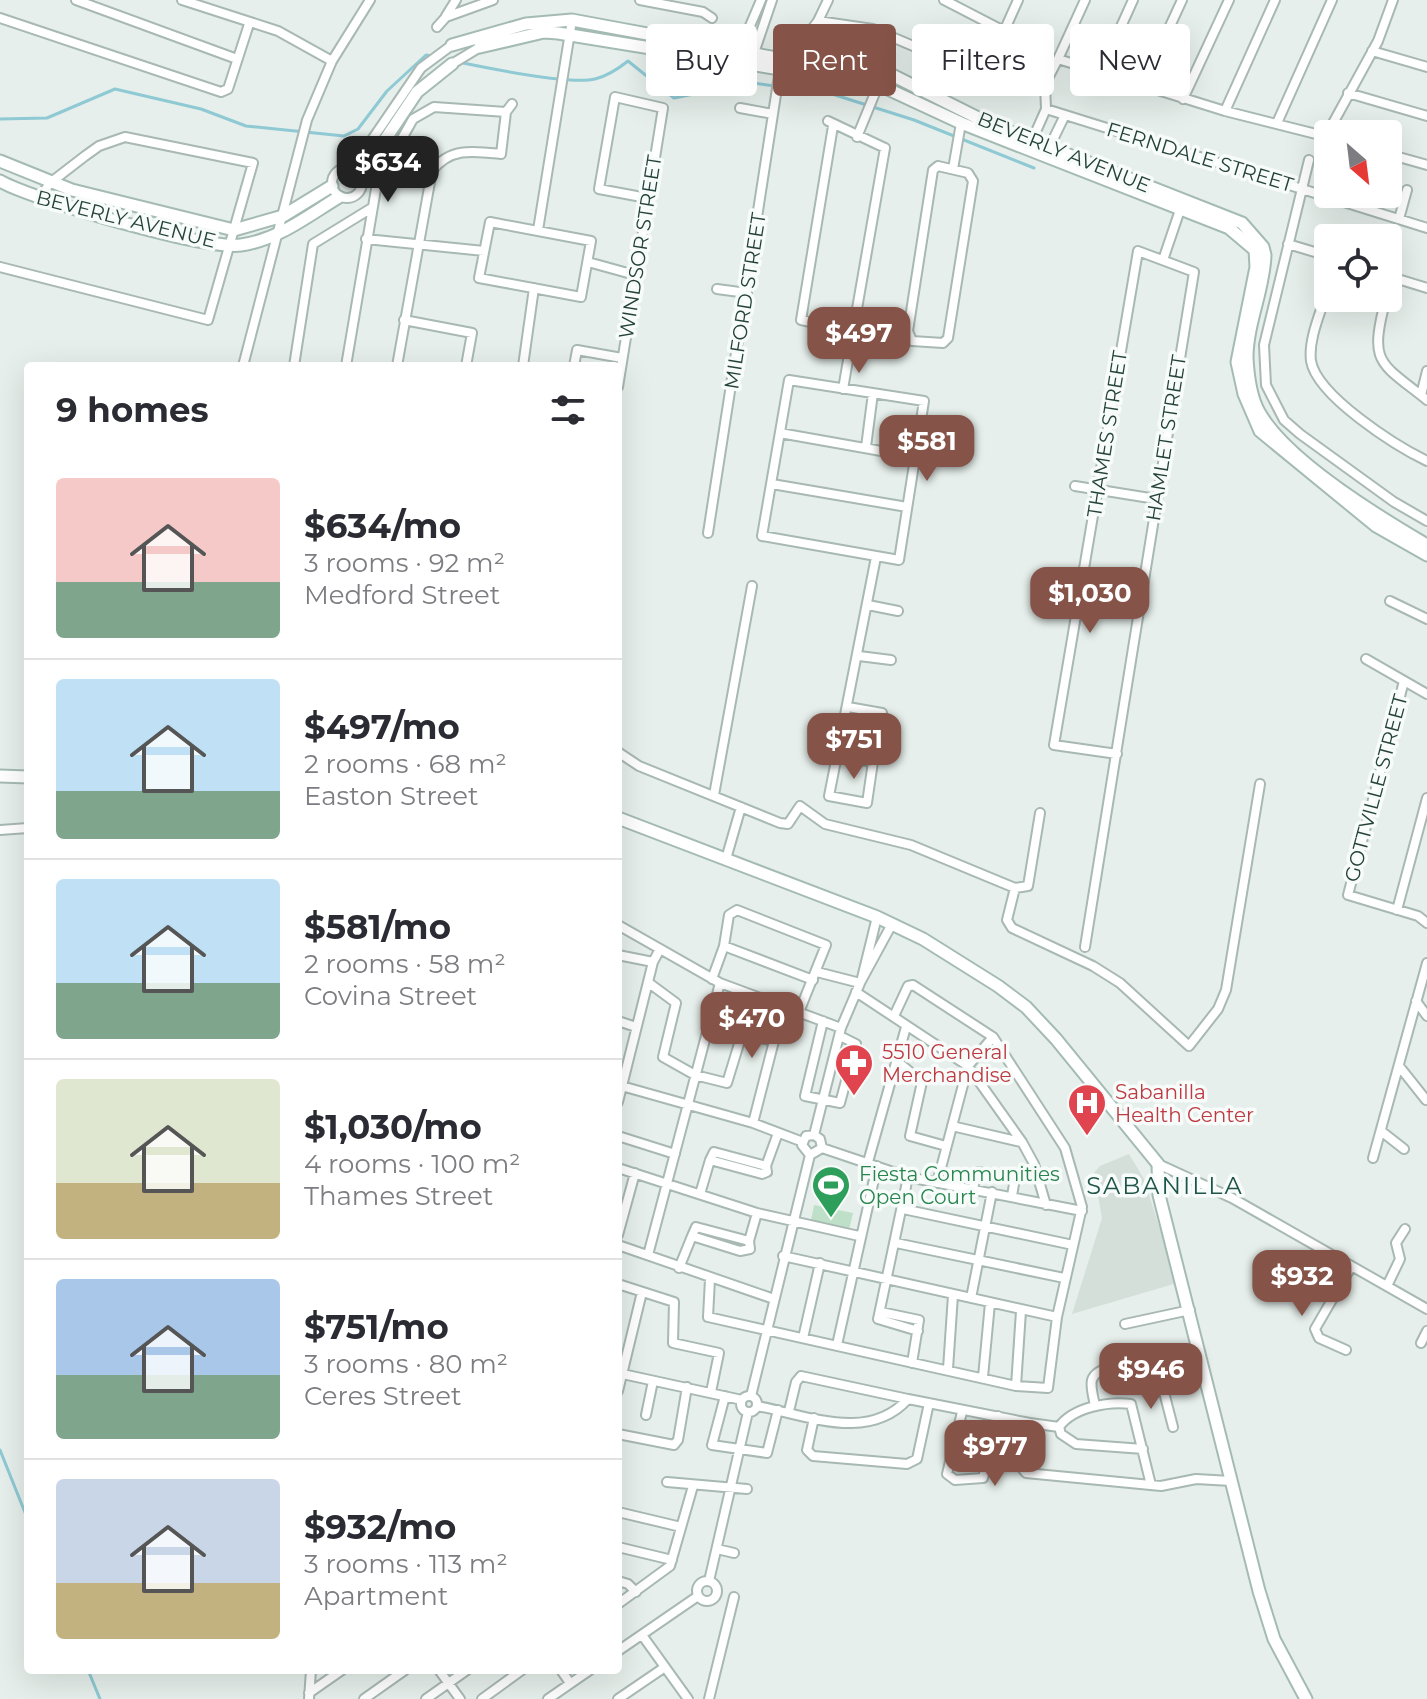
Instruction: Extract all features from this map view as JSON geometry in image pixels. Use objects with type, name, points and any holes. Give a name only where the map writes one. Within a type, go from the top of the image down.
[{"type":"street","points":[[76,0],[237,59]]},
{"type":"street","points":[[182,0],[278,31],[332,61]]},
{"type":"street","points":[[244,362],[307,120],[332,61],[370,0]]},
{"type":"street","points":[[437,27],[456,0]]},
{"type":"street","points":[[446,17],[493,0]]},
{"type":"street","points":[[640,0],[703,12],[712,18]]},
{"type":"street","points":[[703,12],[708,0]]},
{"type":"street","points":[[751,24],[761,0]]},
{"type":"street","points":[[757,44],[772,0]]},
{"type":"street","points":[[816,24],[828,0]]},
{"type":"street","points":[[944,0],[990,24]]},
{"type":"street","points":[[1007,24],[1018,0]]},
{"type":"street","points":[[1030,145],[1046,109],[1045,84],[1085,0]]},
{"type":"street","points":[[1122,24],[1133,0]]},
{"type":"street","points":[[1171,24],[1182,0]]},
{"type":"street","points":[[1183,99],[1229,0]]},
{"type":"street","points":[[1225,111],[1275,0]]},
{"type":"street","points":[[1277,123],[1332,0]]},
{"type":"street","points":[[1335,120],[1372,51],[1393,0]]},
{"type":"street","points":[[0,18],[221,92],[228,89],[249,24]]},
{"type":"street","points":[[538,230],[572,20]]},
{"type":"street","name":"BEVERLY AVENUE","points":[[356,173],[407,86],[421,68],[452,45],[526,24],[572,20],[646,36]]},
{"type":"street","points":[[818,21],[873,29],[912,46]]},
{"type":"street","name":"BEVERLY AVENUE","points":[[356,173],[417,92],[452,64],[480,47],[544,32],[646,44]]},
{"type":"street","points":[[1372,51],[1427,67]]},
{"type":"street","points":[[1058,59],[1070,63]]},
{"type":"street","name":"BEVERLY AVENUE","points":[[896,82],[1030,145],[1229,228],[1255,250],[1256,267],[1237,362],[1244,394],[1260,431],[1376,526],[1427,555]]},
{"type":"street","name":"BEVERLY AVENUE","points":[[896,85],[960,128],[1030,145]]},
{"type":"street","points":[[1348,93],[1427,116]]},
{"type":"street","name":"MILFORD STREET","points":[[708,533],[777,96]]},
{"type":"street","points":[[857,137],[874,96]]},
{"type":"street","points":[[1173,96],[1314,133]]},
{"type":"street","name":"WINDSOR STREET","points":[[621,362],[663,108],[615,97],[599,189],[647,198]]},
{"type":"street","points":[[347,362],[370,209],[383,169],[422,111],[450,106],[509,108],[501,154],[467,151],[451,154],[439,162],[427,184],[398,362]]},
{"type":"street","points":[[740,108],[773,114]]},
{"type":"street","name":"FERNDALE STREET","points":[[1046,109],[1314,192]]},
{"type":"street","points":[[1047,152],[1064,117]]},
{"type":"street","points":[[843,389],[855,331],[887,148],[830,123],[801,320],[855,331]]},
{"type":"street","points":[[953,169],[960,128]]},
{"type":"street","points":[[0,267],[208,320],[253,163],[136,136],[125,137],[99,146],[50,183],[39,199]]},
{"type":"street","points":[[1402,158],[1427,165]]},
{"type":"street","points":[[1309,160],[1264,345],[1266,385],[1284,420],[1300,434],[1394,502],[1427,521]]},
{"type":"street","name":"BEVERLY AVENUE","points":[[0,161],[50,183],[234,230],[283,216],[332,186]]},
{"type":"street","points":[[938,166],[953,169],[968,173],[973,181],[948,338],[943,343],[912,341],[907,335],[933,170],[938,166]]},
{"type":"street","points":[[336,173],[356,173],[358,193],[348,199],[339,197],[332,186],[336,173]]},
{"type":"street","name":"BEVERLY AVENUE","points":[[0,181],[39,199],[230,246],[277,235],[339,197]]},
{"type":"street","points":[[1399,219],[1407,190]]},
{"type":"street","points":[[1163,260],[1181,206]]},
{"type":"street","name":"BEVERLY AVENUE","points":[[1181,206],[1242,223],[1263,247],[1264,266],[1247,355],[1251,391],[1269,426],[1292,449],[1377,515],[1427,545]]},
{"type":"street","name":"FERNDALE STREET","points":[[1364,208],[1427,228]]},
{"type":"street","points":[[295,362],[313,244],[370,209]]},
{"type":"street","points":[[490,222],[538,230],[591,241],[581,297],[479,278],[490,222]]},
{"type":"street","points":[[366,239],[484,251]]},
{"type":"street","points":[[1288,244],[1314,252]]},
{"type":"street","name":"HAMLET STREET","points":[[1085,947],[1194,272],[1138,251]]},
{"type":"street","name":"THAMES STREET","points":[[1117,754],[1054,745],[1138,251]]},
{"type":"street","points":[[588,262],[635,275]]},
{"type":"street","points":[[1402,281],[1427,288]]},
{"type":"street","points":[[524,362],[534,288]]},
{"type":"street","points":[[717,289],[747,293]]},
{"type":"street","points":[[1321,312],[1311,349],[1316,376],[1326,391],[1401,447],[1427,461]]},
{"type":"street","points":[[1383,312],[1376,340],[1378,356],[1394,376],[1424,397],[1427,371]]},
{"type":"street","points":[[404,320],[472,333],[467,362]]},
{"type":"street","points":[[575,362],[577,350],[622,358]]},
{"type":"street","points":[[789,380],[843,389],[924,401],[899,560],[762,536],[789,380]]},
{"type":"street","points":[[866,447],[873,393]]},
{"type":"street","points":[[780,433],[915,457]]},
{"type":"street","points":[[772,484],[907,507]]},
{"type":"street","points":[[1075,486],[1156,499]]},
{"type":"street","points":[[838,756],[873,762],[867,803],[829,796],[859,656],[876,557]]},
{"type":"street","points":[[714,795],[752,586]]},
{"type":"street","points":[[1390,601],[1427,619]]},
{"type":"street","points":[[868,605],[898,611]]},
{"type":"street","points":[[859,656],[891,660]]},
{"type":"street","points":[[1366,659],[1427,694]]},
{"type":"street","name":"GOTTVILLE STREET","points":[[1397,910],[1348,895],[1404,681]]},
{"type":"street","points":[[848,707],[882,713]]},
{"type":"street","points":[[622,755],[639,766],[788,824],[800,806],[825,824],[911,845],[1015,888],[1028,886],[1040,813]]},
{"type":"street","points":[[0,776],[24,777]]},
{"type":"street","points":[[1015,888],[1007,920],[1012,928],[1093,966],[1120,983],[1189,1046],[1218,1009],[1226,990],[1260,784]]},
{"type":"street","points":[[1427,798],[1397,910],[1418,916],[1427,923]]},
{"type":"street","points":[[726,859],[741,807]]},
{"type":"street","points":[[622,820],[877,917],[923,939],[1026,1007],[1158,1164],[1232,1198],[1427,1309]]},
{"type":"street","points":[[0,830],[24,828]]},
{"type":"street","points":[[648,1255],[688,1106],[729,915],[737,910],[826,945],[799,1012]]},
{"type":"street","points":[[861,982],[877,917]]},
{"type":"street","points":[[803,1142],[814,1135],[840,1032],[856,992],[892,924]]},
{"type":"street","points":[[622,927],[716,981],[823,1021],[856,1044],[840,1103],[808,1097],[804,1092],[823,1021]]},
{"type":"street","points":[[724,946],[815,976],[861,982]]},
{"type":"street","points":[[622,1079],[653,962],[660,949]]},
{"type":"street","points":[[622,956],[653,962]]},
{"type":"street","points":[[1373,1158],[1427,963]]},
{"type":"street","points":[[649,983],[676,1003],[663,1057],[695,1075],[727,1083],[742,1034],[774,1041]]},
{"type":"street","points":[[710,1279],[708,1317],[1016,1386],[1044,1390],[1050,1385],[1064,1278],[1082,1211],[1065,1148],[993,1037],[913,985],[908,986],[894,1016]]},
{"type":"street","points":[[856,992],[968,1066],[1022,1142],[1034,1164],[1046,1205]]},
{"type":"street","points":[[1416,1001],[1427,1016]]},
{"type":"street","points":[[753,1123],[783,1006]]},
{"type":"street","points":[[622,1022],[636,1027]]},
{"type":"street","points":[[837,1345],[854,1271],[872,1164],[906,1027]]},
{"type":"street","points":[[937,1183],[968,1066],[993,1037]]},
{"type":"street","points":[[897,1061],[922,1082],[910,1136],[946,1146]]},
{"type":"street","points":[[1399,1066],[1426,1100]]},
{"type":"street","points":[[622,1087],[753,1123],[803,1142]]},
{"type":"street","points":[[952,1126],[1022,1142]]},
{"type":"street","points":[[1381,1131],[1404,1149]]},
{"type":"street","points":[[700,1194],[710,1160],[717,1152],[766,1166],[778,1133]]},
{"type":"street","points":[[814,1135],[820,1139],[822,1148]]},
{"type":"street","points":[[622,1137],[675,1154]]},
{"type":"street","points":[[803,1142],[804,1151],[810,1155]]},
{"type":"street","points":[[748,1412],[741,1406],[767,1331],[810,1155],[822,1148],[908,1177],[1082,1211]]},
{"type":"street","points":[[1158,1164],[1159,1195],[1274,1639],[1306,1699]]},
{"type":"street","points":[[622,1169],[757,1213],[859,1236]]},
{"type":"street","points":[[972,1189],[979,1172],[1011,1179],[1014,1184],[1012,1196]]},
{"type":"street","points":[[622,1220],[635,1173]]},
{"type":"street","points":[[908,1177],[879,1322],[918,1331]]},
{"type":"street","points":[[971,1298],[992,1192]]},
{"type":"street","points":[[903,1209],[1073,1245]]},
{"type":"street","points":[[679,1268],[692,1236],[746,1252],[750,1249],[749,1241],[757,1213]]},
{"type":"street","points":[[1387,1286],[1400,1259],[1396,1243],[1405,1229]]},
{"type":"street","points":[[896,1243],[1064,1278]]},
{"type":"street","points":[[622,1246],[774,1299]]},
{"type":"street","points":[[783,1256],[1057,1317]]},
{"type":"street","points":[[803,1338],[820,1263]]},
{"type":"street","points":[[1346,1350],[1319,1338],[1315,1329],[1351,1267]]},
{"type":"street","points":[[622,1285],[674,1302],[673,1343],[719,1353],[711,1392]]},
{"type":"street","points":[[622,1366],[642,1292]]},
{"type":"street","points":[[948,1369],[953,1295]]},
{"type":"street","points":[[983,1377],[990,1303]]},
{"type":"street","points":[[1125,1324],[1191,1310]]},
{"type":"street","points":[[1016,1386],[1021,1311]]},
{"type":"street","points":[[881,1312],[919,1320],[912,1363]]},
{"type":"street","points":[[1421,1343],[1427,1331]]},
{"type":"street","points":[[1095,1406],[1092,1385],[1096,1375],[1104,1370],[1152,1364],[1158,1369],[1173,1427]]},
{"type":"street","points":[[622,1373],[746,1398],[757,1406],[844,1424],[870,1422],[895,1413],[908,1399]]},
{"type":"street","points":[[789,1411],[796,1382],[801,1376],[962,1412],[1059,1427]]},
{"type":"street","points":[[646,1415],[653,1381]]},
{"type":"street","points":[[622,1435],[674,1445],[678,1440],[687,1387]]},
{"type":"street","points":[[725,1396],[712,1445],[771,1453],[778,1410]]},
{"type":"street","points":[[814,1418],[807,1450],[813,1456],[907,1464],[917,1459],[929,1403]]},
{"type":"street","points":[[1059,1427],[1069,1417],[1095,1406],[1131,1404],[1151,1485]]},
{"type":"street","points":[[709,1581],[748,1412],[757,1406]]},
{"type":"street","points":[[962,1412],[947,1474],[955,1480],[983,1478],[998,1416]]},
{"type":"street","points":[[1030,1423],[1021,1467],[1026,1473],[1151,1485],[1181,1485],[1196,1479],[1231,1481]]},
{"type":"street","points":[[1059,1427],[1061,1434],[1076,1444],[1143,1449]]},
{"type":"street","points":[[667,1482],[747,1489]]},
{"type":"street","points":[[622,1601],[664,1573],[672,1560],[693,1486]]},
{"type":"street","points":[[622,1513],[681,1527]]},
{"type":"street","points":[[622,1548],[672,1560]]},
{"type":"street","points":[[717,1549],[734,1553]]},
{"type":"street","points":[[709,1581],[725,1595]]},
{"type":"street","points":[[622,1648],[698,1596],[700,1584],[709,1581]]},
{"type":"street","points":[[622,1582],[636,1592]]},
{"type":"street","points":[[698,1596],[706,1600],[725,1595]]},
{"type":"street","points":[[709,1699],[725,1595]]},
{"type":"street","points":[[642,1635],[682,1697]]},
{"type":"street","points":[[618,1699],[665,1667]]},
{"type":"street","points":[[309,1696],[311,1674]]},
{"type":"street","points":[[309,1696],[337,1674]]},
{"type":"street","points":[[364,1699],[399,1674]]},
{"type":"street","points":[[442,1674],[460,1699]]},
{"type":"street","points":[[426,1699],[461,1674]]},
{"type":"street","points":[[482,1699],[516,1674]]},
{"type":"street","points":[[564,1674],[570,1683]]},
{"type":"street","points":[[548,1699],[584,1674]]},
{"type":"shaded area","points":[[1129,1154],[1144,1179],[1177,1283],[1072,1314],[1102,1218],[1094,1173],[1100,1166]]},
{"type":"green space","name":"Fiesta Communities Open Court","points":[[814,1205],[853,1213],[848,1234],[810,1226]]},
{"type":"waterway","points":[[0,119],[47,118],[115,89],[201,109],[246,126],[344,136],[358,129],[387,91],[426,55],[431,56]]},
{"type":"waterway","points":[[458,62],[528,75],[583,80],[604,76],[628,61],[674,98],[699,93],[717,78],[832,94],[914,120],[1034,168]]},
{"type":"waterway","points":[[0,1450],[24,1510]]},
{"type":"waterway","points":[[90,1674],[100,1699]]},
{"type":"place","name":"5510 General Merchandise","points":[[854,1097]]},
{"type":"place","name":"Sabanilla Health Center","points":[[1087,1137]]},
{"type":"place","name":"Fiesta Communities Open Court","points":[[831,1219]]},
{"type":"district","name":"SABANILLA","points":[[1165,1185]]}]
